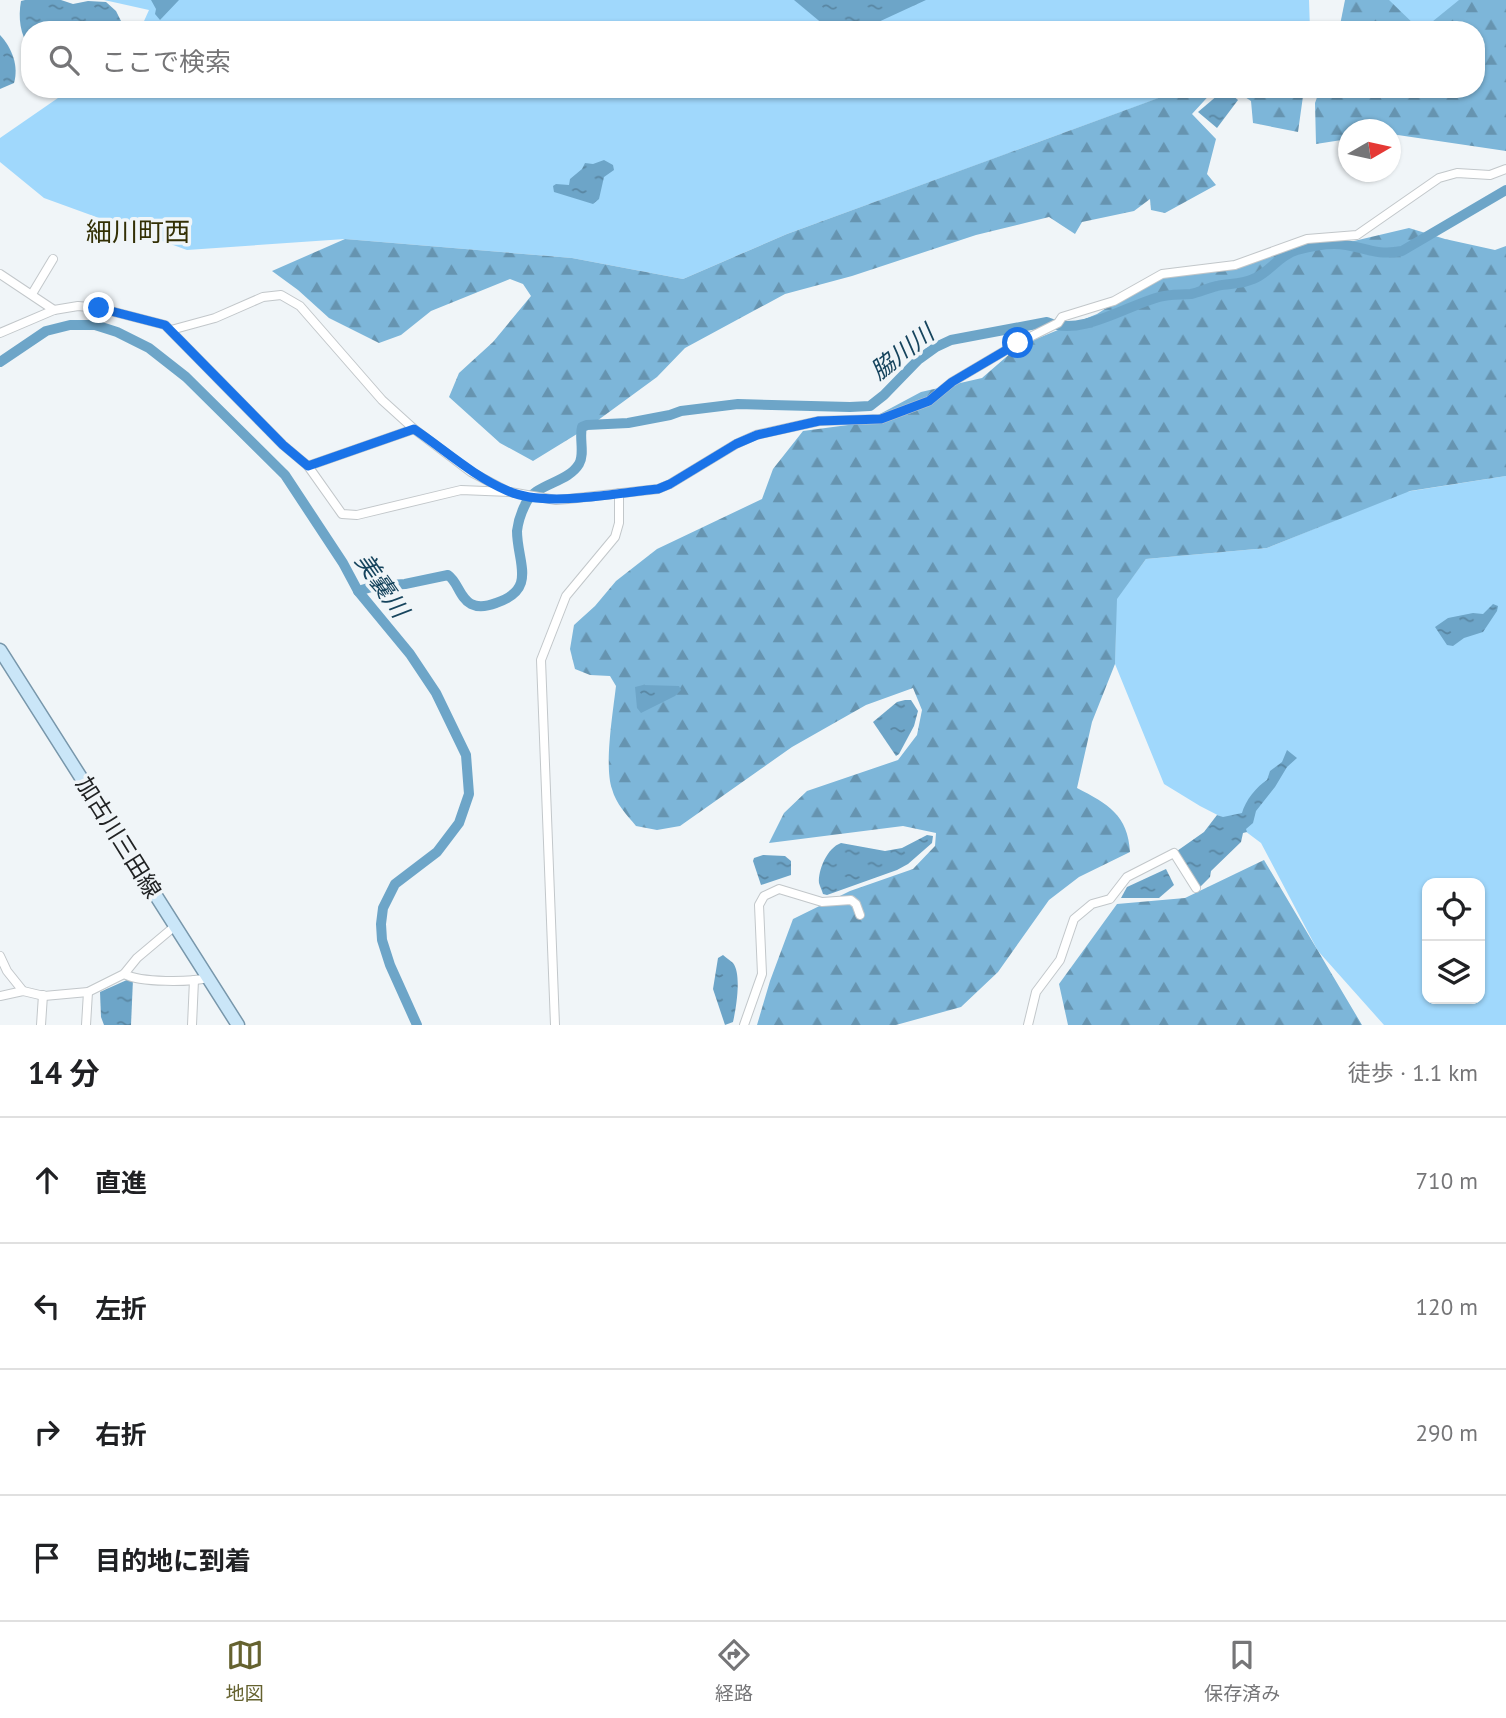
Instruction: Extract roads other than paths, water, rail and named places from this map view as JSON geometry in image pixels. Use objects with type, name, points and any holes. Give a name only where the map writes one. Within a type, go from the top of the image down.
[{"type":"main road","name":"加古川三田線","points":[[0,650],[208,978],[233,1022]]},
{"type":"street","points":[[0,333],[54,310],[78,306],[99,308],[165,325],[283,445],[308,466],[342,514],[357,515],[461,490],[510,492],[568,499],[658,489],[736,444],[757,435],[819,421],[881,419],[893,415],[929,401],[952,382],[1058,323],[1062,317],[1114,300],[1162,274],[1235,265],[1307,239],[1357,235],[1439,178],[1457,173],[1490,175],[1506,169]]},
{"type":"street","points":[[32,294],[52,259]]},
{"type":"street","points":[[0,274],[54,310]]},
{"type":"street","points":[[171,330],[215,318],[263,297],[281,295],[300,306],[382,400],[414,429],[471,472],[510,492]]},
{"type":"street","points":[[308,466],[414,429]]},
{"type":"street","points":[[555,1025],[541,660],[566,596],[615,537],[619,523],[620,493]]},
{"type":"street","points":[[1028,1025],[1036,992],[1055,969],[1069,929],[1083,910],[1110,899],[1127,877],[1174,853],[1196,888]]},
{"type":"street","points":[[744,1025],[762,974],[759,905],[764,896],[779,889],[822,902],[851,900],[856,904],[860,915]]},
{"type":"street","points":[[0,996],[23,991],[43,995],[88,992],[124,974],[137,958],[175,926]]},
{"type":"street","points":[[0,957],[23,991]]},
{"type":"street","points":[[124,974],[157,980],[208,978]]},
{"type":"street","points":[[192,1025],[194,980]]},
{"type":"street","points":[[86,1025],[88,992]]},
{"type":"street","points":[[41,1025],[43,995]]},
{"type":"water","points":[[61,0],[73,4],[106,2],[116,11],[121,21],[21,21],[21,26],[20,20],[21,1]]},
{"type":"water","points":[[151,0],[179,0],[160,20]]},
{"type":"water","points":[[794,0],[926,0],[880,21],[819,21]]},
{"type":"water","points":[[0,35],[11,51],[16,70],[14,83],[0,89]]},
{"type":"water","points":[[1214,98],[1238,100],[1217,128],[1198,112]]},
{"type":"water","points":[[604,160],[613,165],[614,170],[604,177],[599,199],[593,204],[554,192],[553,186],[556,184],[569,185],[570,179],[585,163],[593,164]]},
{"type":"water","points":[[1493,604],[1498,606],[1497,611],[1483,632],[1464,638],[1453,646],[1447,645],[1435,627],[1448,618],[1473,613],[1483,614]]},
{"type":"water","points":[[679,686],[681,690],[675,696],[641,713],[637,708],[635,687]]},
{"type":"water","points":[[911,700],[918,711],[914,726],[896,756],[873,722],[897,702]]},
{"type":"water","points":[[1287,750],[1297,758],[1287,767],[1256,811],[1253,823],[1246,829],[1247,832],[1243,833],[1241,842],[1211,871],[1210,877],[1199,888],[1177,851],[1204,832],[1217,815],[1223,817],[1242,813],[1252,794],[1267,780],[1270,771],[1282,762]]},
{"type":"water","points":[[927,835],[933,836],[932,843],[908,864],[827,895],[823,894],[819,883],[824,860],[841,843],[885,851],[902,848]]},
{"type":"water","points":[[763,855],[785,856],[791,861],[791,875],[761,885],[753,861]]},
{"type":"water","points":[[1166,869],[1174,885],[1159,898],[1121,898],[1127,887]]},
{"type":"water","points":[[723,955],[736,968],[738,983],[733,1022],[725,1025],[713,989],[718,958]]},
{"type":"water","points":[[133,979],[131,1025],[104,1025],[100,992]]},
{"type":"waterway","name":"脇川川","points":[[358,591],[448,575],[464,598],[474,605],[490,605],[509,597],[521,582],[517,531],[524,508],[536,492],[574,471],[582,456],[582,427],[587,425],[628,423],[681,411],[738,404],[870,406],[918,360],[951,340],[1047,322],[1060,326],[1088,323],[1159,297],[1191,294],[1248,281],[1291,252],[1311,247],[1334,244],[1383,252],[1402,251],[1506,190]]},
{"type":"waterway","name":"美嚢川","points":[[0,362],[46,331],[70,325],[95,325],[117,332],[149,348],[186,377],[285,475],[343,563],[358,591],[410,654],[436,693],[466,755],[469,794],[459,823],[437,852],[395,884],[383,908],[381,924],[382,940],[390,965],[417,1025]]},
{"type":"district","name":"細川町西","points":[[138,231]]}]
